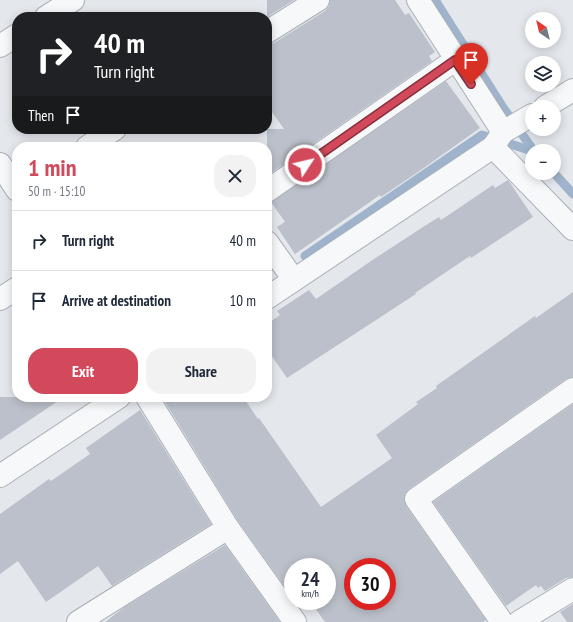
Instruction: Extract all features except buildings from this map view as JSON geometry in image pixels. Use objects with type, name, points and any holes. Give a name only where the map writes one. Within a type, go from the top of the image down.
[{"type":"street","points":[[54,12],[73,0]]},
{"type":"street","points":[[272,29],[318,0]]},
{"type":"street","points":[[418,0],[455,60],[498,140],[573,229]]},
{"type":"street","points":[[0,46],[12,38]]},
{"type":"street","points":[[272,188],[455,60]]},
{"type":"street","points":[[557,100],[573,90]]},
{"type":"street","points":[[272,295],[525,120]]},
{"type":"street","points":[[95,142],[107,134]]},
{"type":"street","points":[[0,164],[12,182]]},
{"type":"street","points":[[272,249],[294,280]]},
{"type":"street","points":[[0,298],[12,291]]},
{"type":"street","points":[[502,622],[416,499],[573,389]]},
{"type":"street","points":[[0,476],[111,402]]},
{"type":"street","points":[[149,402],[228,528],[295,622]]},
{"type":"street","points":[[78,622],[228,528]]},
{"type":"street","points":[[519,622],[573,589]]},
{"type":"waterway","points":[[435,0],[502,106],[529,144]]},
{"type":"waterway","points":[[305,256],[482,135],[525,149]]},
{"type":"waterway","points":[[560,180],[573,194]]},
{"type":"route","points":[[305,165],[455,60],[471,84]]}]
